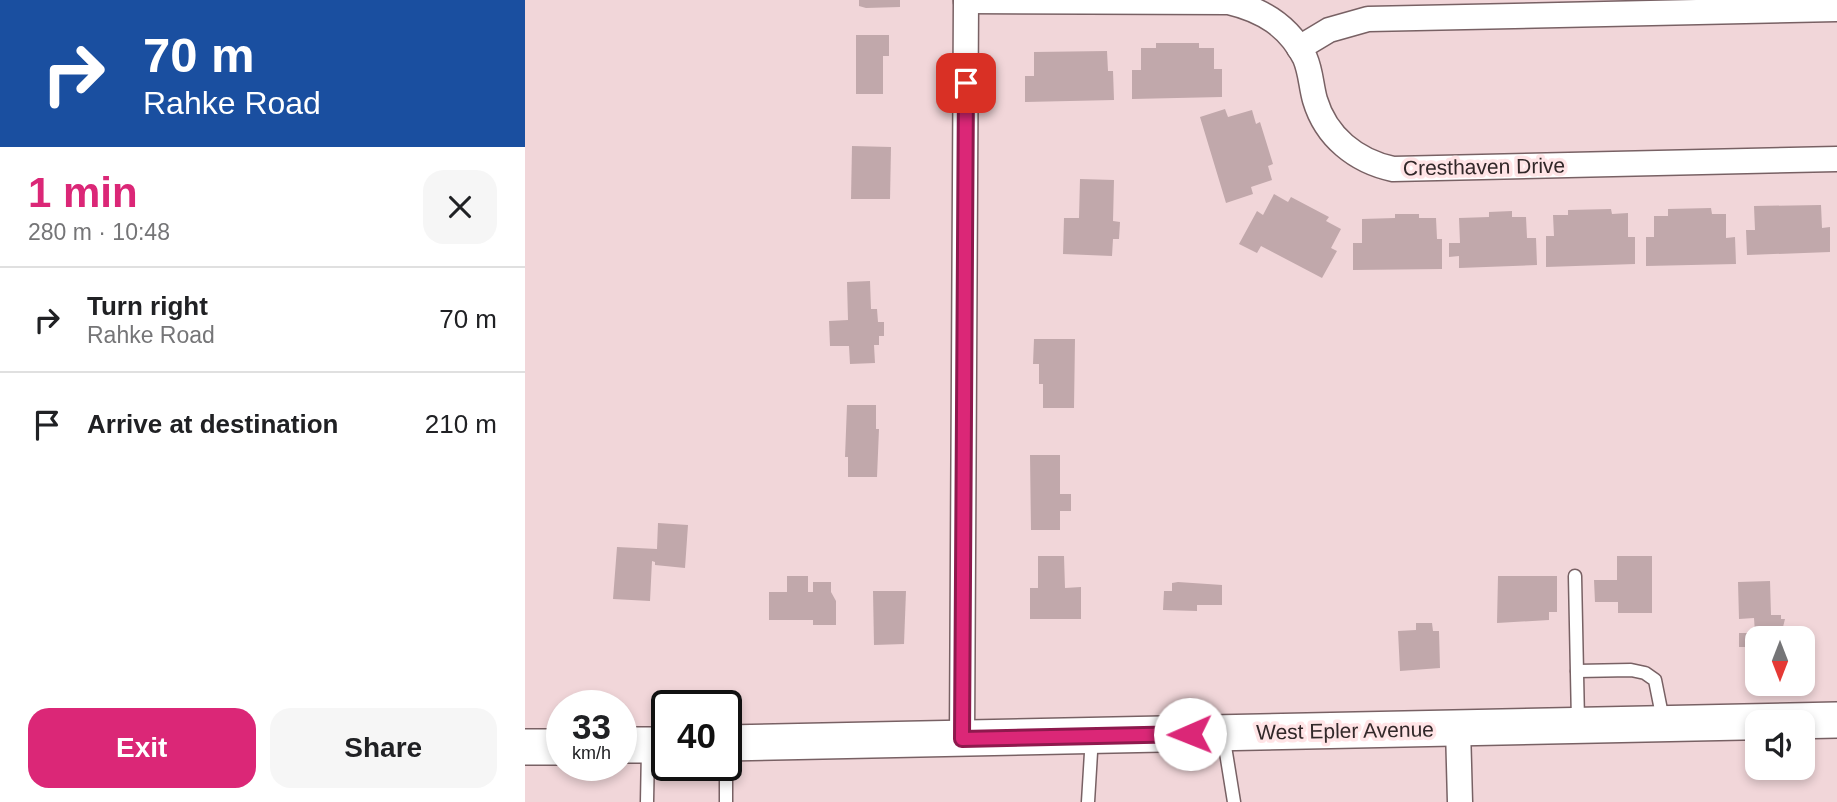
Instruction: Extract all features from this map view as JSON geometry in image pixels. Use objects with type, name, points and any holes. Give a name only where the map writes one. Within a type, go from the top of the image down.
[{"type":"street","name":"Cresthaven Drive","points":[[966,1],[1229,2],[1251,7],[1286,31],[1299,48],[1309,69],[1319,110],[1335,136],[1365,160],[1384,167],[1410,169],[1837,159]]},
{"type":"street","points":[[962,739],[966,1]]},
{"type":"street","points":[[1299,48],[1329,30],[1368,19],[1837,9]]},
{"type":"street","name":"West Epler Avenue","points":[[742,744],[1837,720]]},
{"type":"street","points":[[1458,728],[1459,802]]},
{"type":"street","points":[[525,747],[546,747]]},
{"type":"lane","points":[[1575,576],[1578,725]]},
{"type":"lane","points":[[1577,671],[1631,670],[1645,673],[1654,680],[1663,724]]},
{"type":"lane","points":[[1223,733],[1234,802]]},
{"type":"lane","points":[[1088,802],[1092,736]]},
{"type":"lane","points":[[645,745],[647,802]]},
{"type":"lane","points":[[726,781],[726,802]]},
{"type":"building","points":[[859,0],[900,0],[900,7],[866,8],[859,6]]},
{"type":"building","points":[[856,35],[889,35],[889,56],[883,56],[883,94],[856,94]]},
{"type":"building","points":[[1156,43],[1199,43],[1199,48],[1214,48],[1214,69],[1222,69],[1222,97],[1132,99],[1132,70],[1141,70],[1141,48],[1156,48]]},
{"type":"building","points":[[1107,51],[1108,71],[1113,71],[1114,100],[1025,102],[1025,76],[1034,76],[1034,52]]},
{"type":"building","points":[[1225,109],[1228,117],[1252,110],[1256,124],[1260,122],[1273,164],[1268,166],[1272,180],[1251,187],[1253,194],[1226,203],[1200,117]]},
{"type":"building","points":[[852,146],[891,147],[890,199],[851,199]]},
{"type":"building","points":[[1080,179],[1114,180],[1113,221],[1120,222],[1119,239],[1113,239],[1112,256],[1063,254],[1064,218],[1079,218]]},
{"type":"building","points":[[1274,194],[1288,202],[1291,197],[1329,217],[1326,221],[1341,229],[1331,248],[1337,251],[1322,278],[1261,246],[1257,253],[1239,244],[1257,211],[1263,215]]},
{"type":"building","points":[[1821,205],[1822,228],[1830,227],[1830,252],[1747,255],[1746,230],[1755,230],[1754,206]]},
{"type":"building","points":[[1711,208],[1712,214],[1726,214],[1726,238],[1735,237],[1736,264],[1646,266],[1646,237],[1654,237],[1654,216],[1668,216],[1668,209]]},
{"type":"building","points":[[1611,209],[1612,214],[1628,213],[1628,237],[1635,237],[1635,264],[1546,267],[1546,236],[1554,236],[1553,215],[1568,215],[1568,210]]},
{"type":"building","points":[[1512,211],[1512,217],[1526,217],[1527,238],[1536,238],[1537,265],[1459,268],[1459,256],[1449,257],[1449,243],[1460,243],[1459,218],[1489,217],[1489,212]]},
{"type":"building","points":[[1395,214],[1419,214],[1419,218],[1436,218],[1437,239],[1442,239],[1442,269],[1353,270],[1353,243],[1362,243],[1362,219],[1395,218]]},
{"type":"building","points":[[870,281],[871,309],[877,309],[878,322],[884,322],[884,336],[879,336],[879,345],[874,345],[875,363],[850,364],[849,346],[830,346],[829,321],[848,320],[847,282]]},
{"type":"building","points":[[1034,339],[1075,339],[1074,408],[1043,408],[1043,384],[1039,384],[1039,364],[1033,364]]},
{"type":"building","points":[[847,405],[876,405],[876,429],[879,429],[877,477],[848,477],[848,457],[845,457]]},
{"type":"building","points":[[1030,455],[1060,455],[1060,494],[1071,494],[1071,511],[1060,511],[1060,530],[1031,530]]},
{"type":"building","points":[[658,523],[688,525],[685,568],[655,565],[652,561],[650,601],[613,599],[617,547],[657,549]]},
{"type":"building","points":[[1038,556],[1064,556],[1065,588],[1081,587],[1081,619],[1030,619],[1030,588],[1038,588]]},
{"type":"building","points":[[1617,556],[1652,556],[1652,613],[1618,613],[1618,602],[1595,602],[1594,580],[1617,580]]},
{"type":"building","points":[[787,576],[808,576],[808,592],[813,592],[813,582],[831,582],[831,592],[836,601],[836,625],[813,625],[813,620],[769,620],[769,592],[787,592]]},
{"type":"building","points":[[1498,576],[1557,576],[1557,612],[1549,612],[1549,620],[1497,623]]},
{"type":"building","points":[[1770,581],[1771,615],[1781,615],[1781,619],[1785,619],[1783,626],[1755,626],[1754,618],[1739,619],[1738,582]]},
{"type":"building","points":[[1172,583],[1222,585],[1222,605],[1197,605],[1197,611],[1163,610],[1164,591],[1172,591]]},
{"type":"building","points":[[873,591],[906,591],[904,644],[874,645]]},
{"type":"building","points":[[1416,623],[1432,623],[1433,631],[1439,631],[1440,668],[1400,671],[1398,631],[1416,630]]},
{"type":"building","points":[[1739,633],[1745,633],[1745,647],[1739,647]]},
{"type":"route","points":[[966,83],[962,739],[1190,734]]}]
